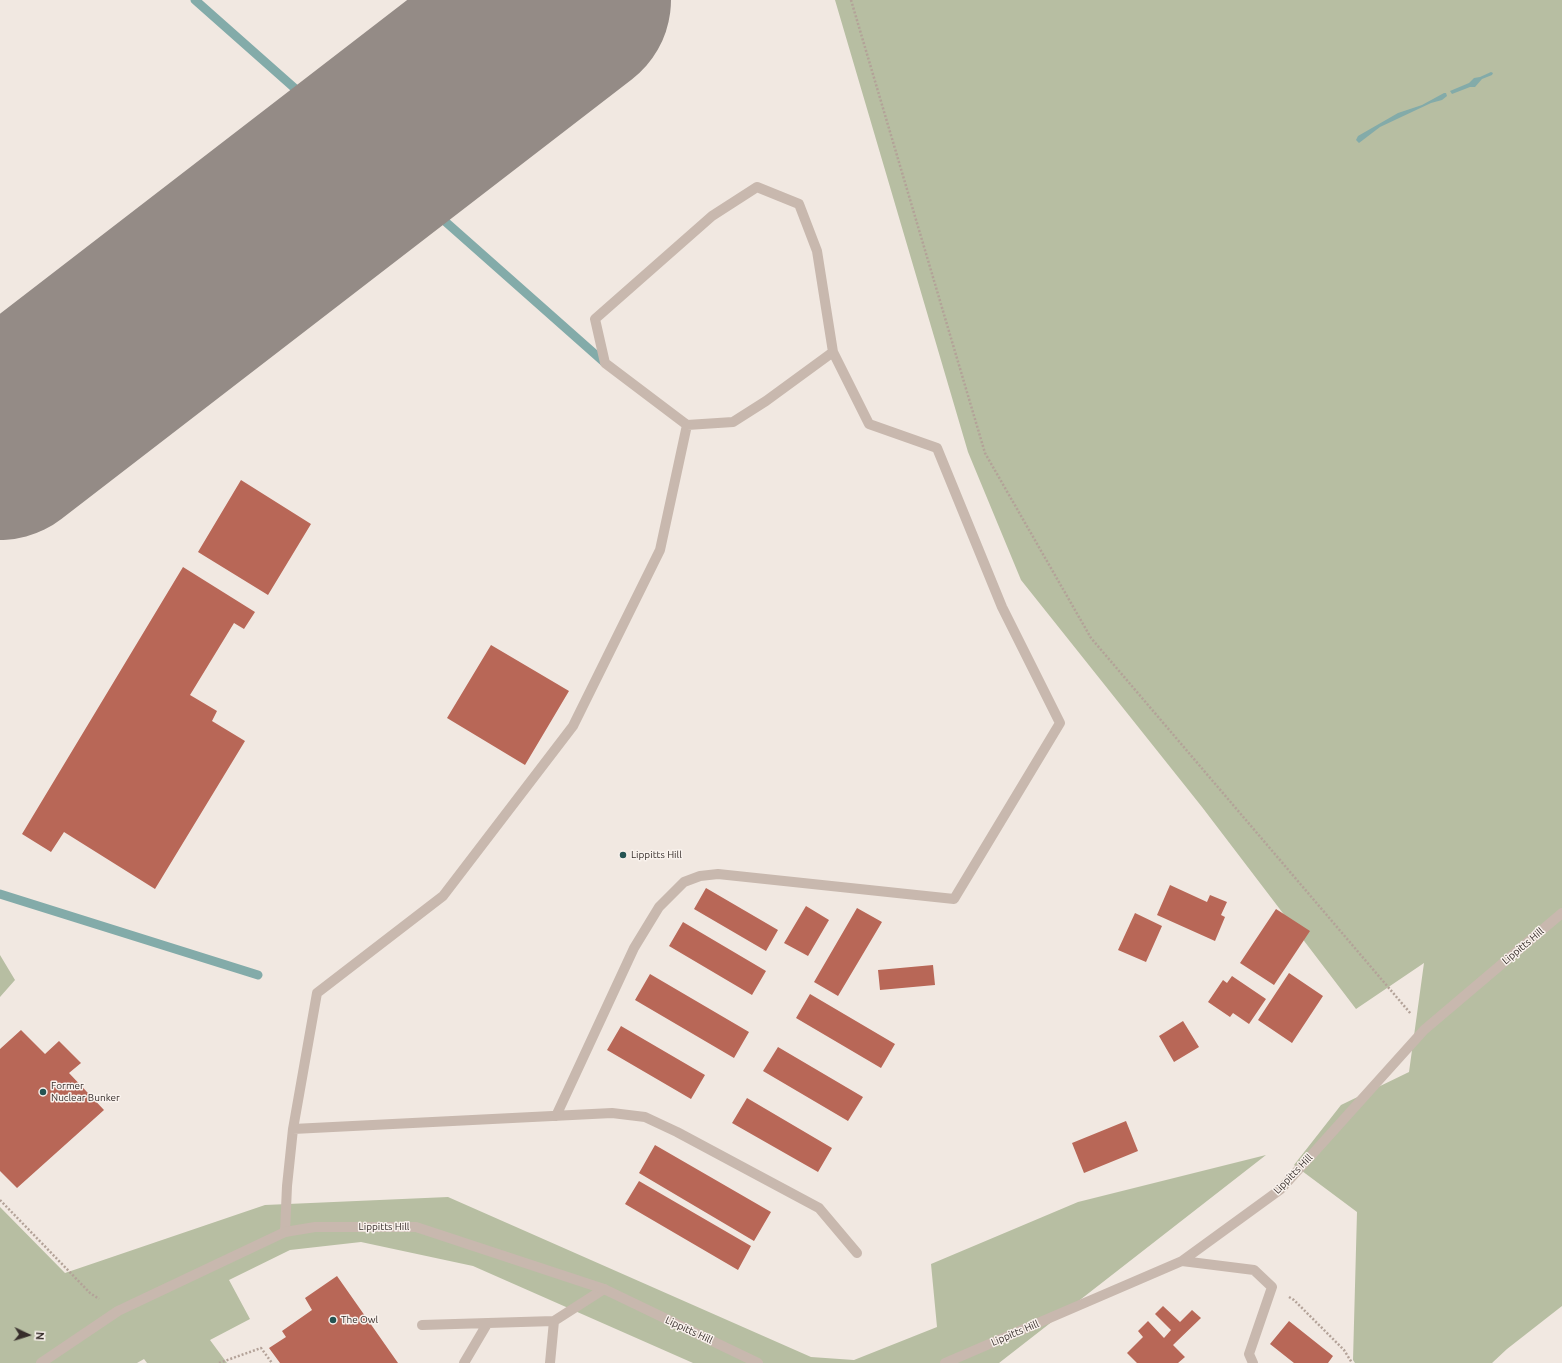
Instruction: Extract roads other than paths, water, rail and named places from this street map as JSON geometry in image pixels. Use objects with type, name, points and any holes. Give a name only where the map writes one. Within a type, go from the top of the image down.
[{"type":"street","points":[[556,1116],[634,948],[659,907],[684,882],[700,876],[718,874],[954,899],[1060,724],[1002,606],[937,448],[869,424],[833,352],[818,251],[799,204],[757,187],[712,216],[595,319],[605,363],[687,425],[733,422],[766,402],[833,352]]},
{"type":"street","points":[[285,1232],[287,1186],[293,1129],[317,993],[442,896],[573,726],[660,550],[687,425]]},
{"type":"street","name":"Lippitts Hill","points":[[945,1363],[1182,1261],[1281,1189],[1424,1030],[1562,913]]},
{"type":"street","points":[[293,1129],[612,1113],[645,1117],[677,1132],[820,1208],[857,1252]]},
{"type":"street","name":"Lippitts Hill","points":[[41,1363],[118,1311],[285,1232],[315,1227],[416,1227],[604,1289],[745,1360],[758,1363]]},
{"type":"street","points":[[1182,1261],[1254,1270],[1272,1287],[1249,1354],[1253,1363]]},
{"type":"street","points":[[422,1325],[554,1321],[604,1289]]},
{"type":"street","points":[[550,1363],[554,1321]]},
{"type":"street","points":[[464,1363],[486,1324]]},
{"type":"water","points":[[1491,72],[1493,73],[1492,75],[1482,79],[1475,87],[1470,87],[1452,94],[1450,91],[1469,83],[1474,78]]},
{"type":"water","points":[[1446,93],[1447,96],[1442,100],[1431,103],[1380,127],[1359,143],[1356,140],[1358,136],[1398,113],[1422,105]]},
{"type":"waterway","points":[[195,0],[605,363]]},
{"type":"waterway","points":[[0,894],[258,975]]},
{"type":"place","name":"Lippitts Hill","points":[[623,855]]},
{"type":"place","name":"Former Nuclear Bunker","points":[[43,1092]]},
{"type":"place","name":"The Owl","points":[[333,1320]]}]
